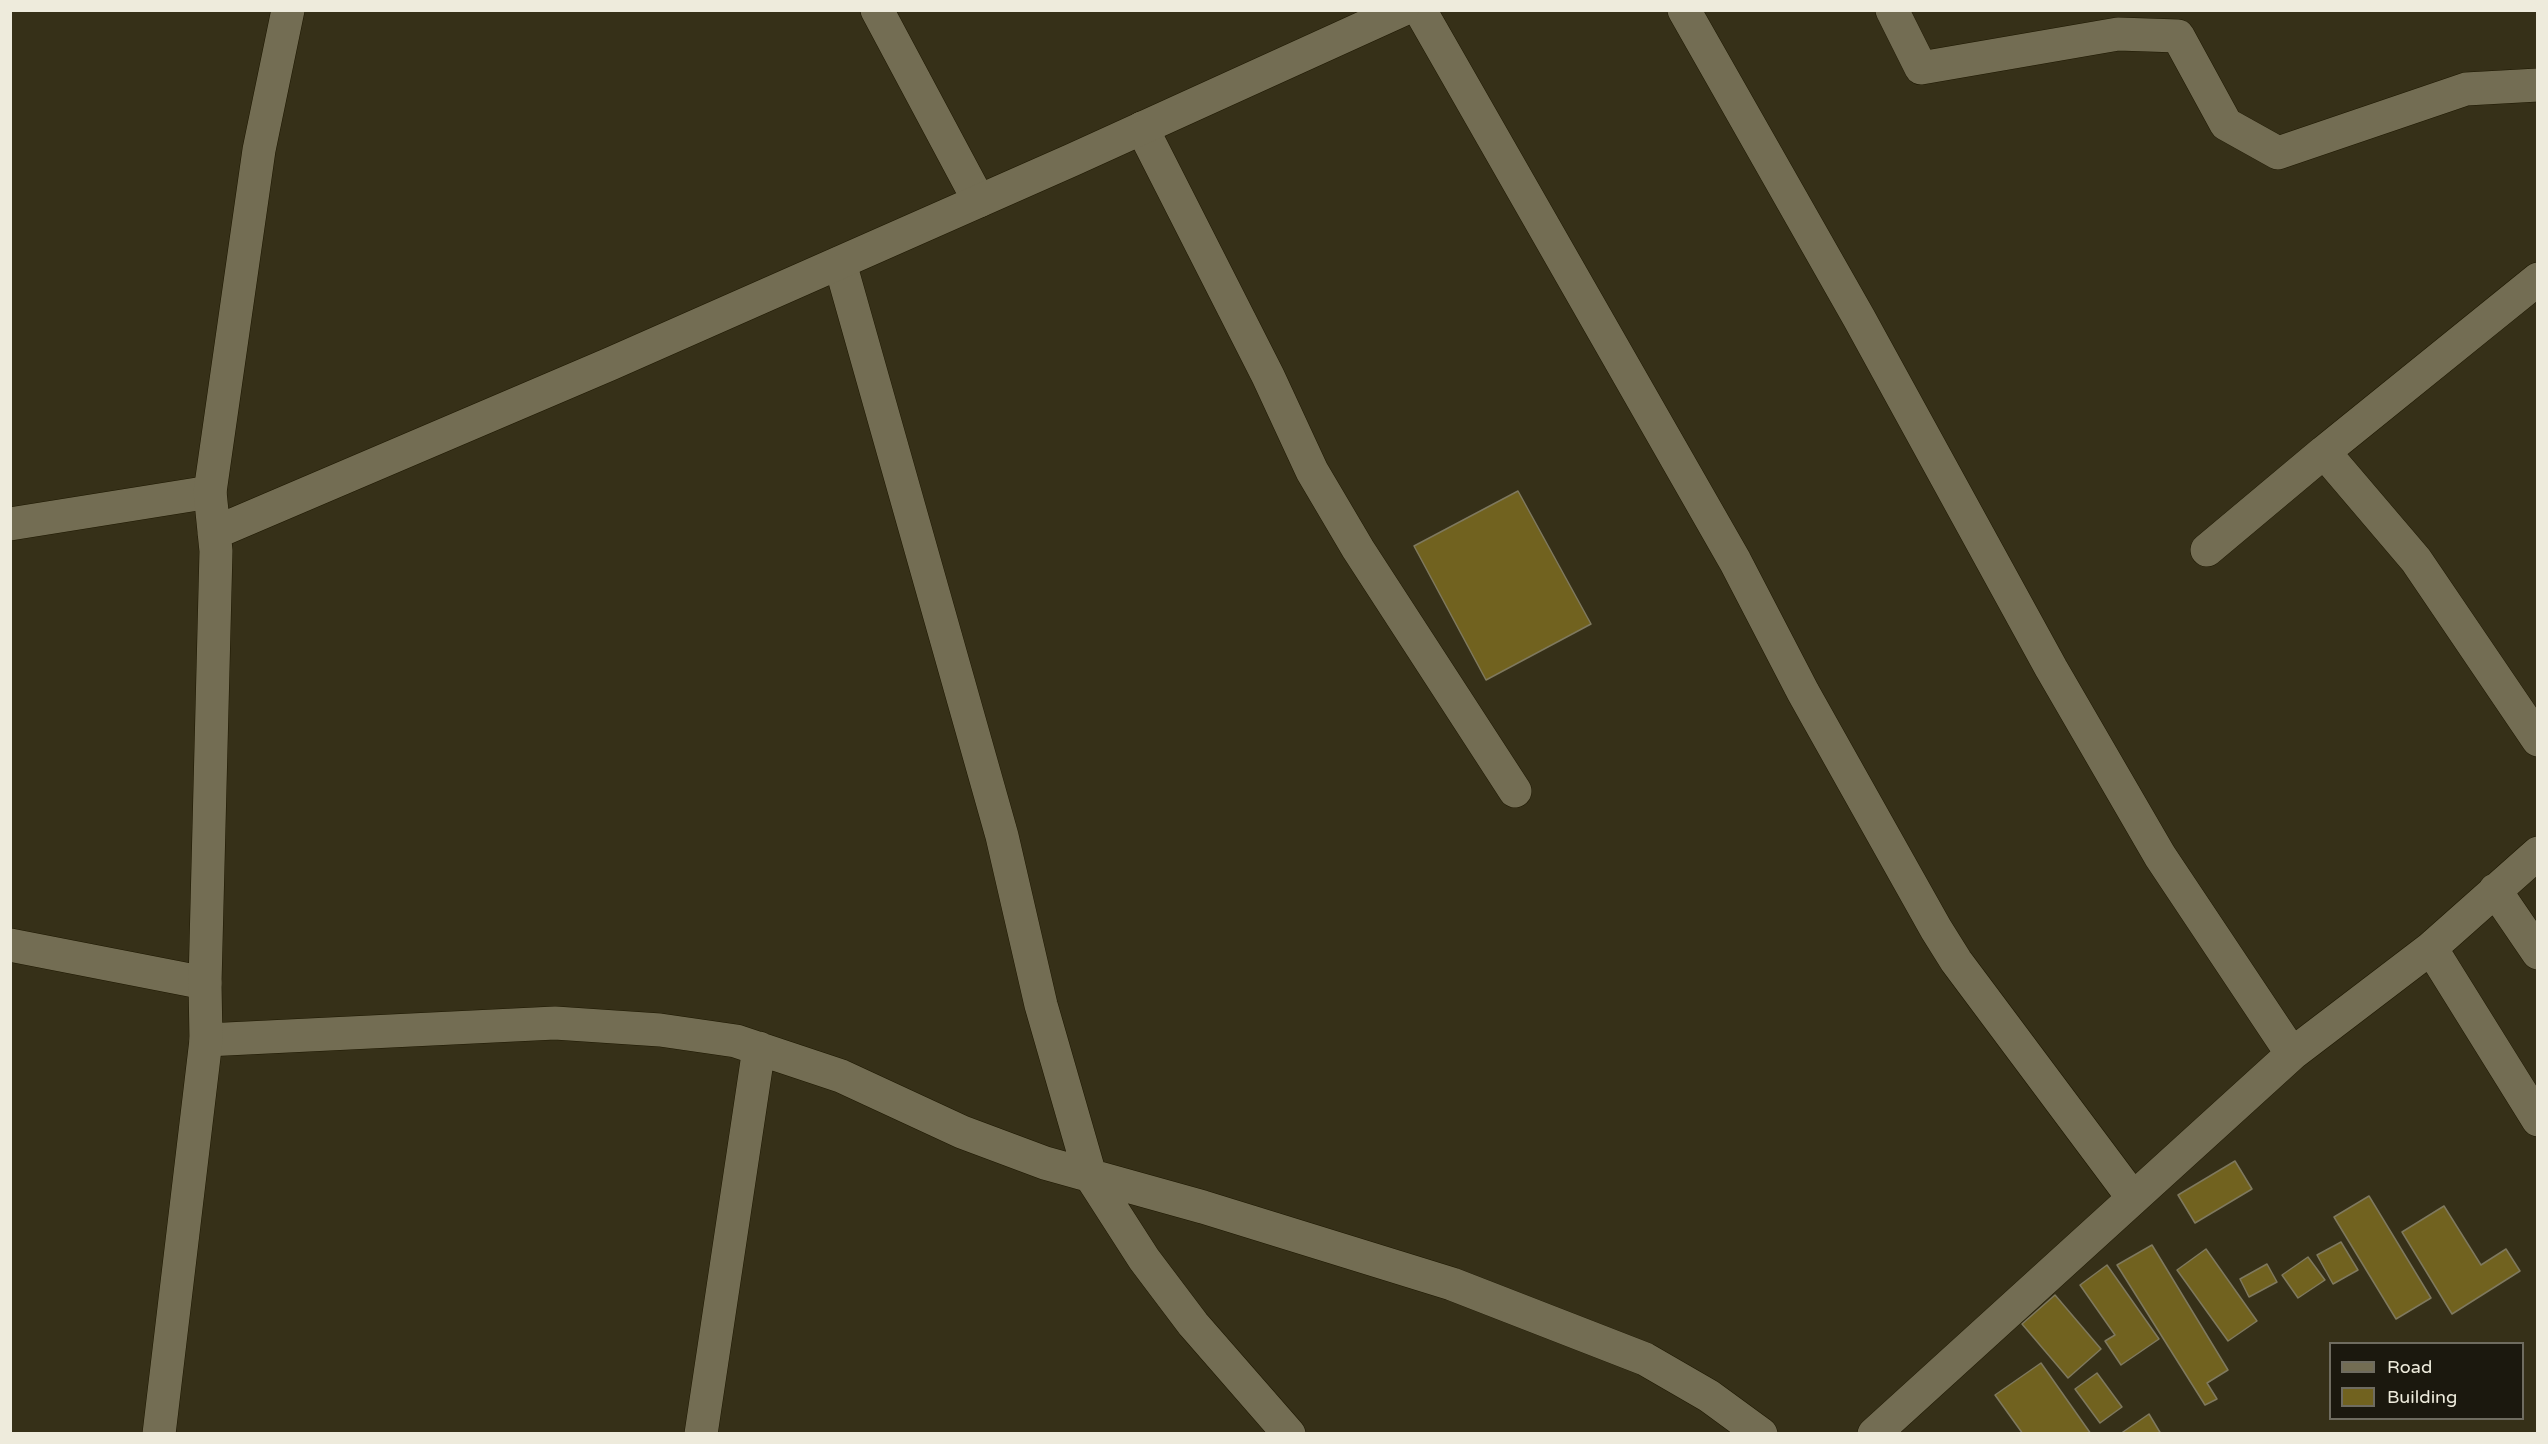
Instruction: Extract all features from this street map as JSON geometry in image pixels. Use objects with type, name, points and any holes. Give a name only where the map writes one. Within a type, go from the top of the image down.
[{"type":"street","points":[[159,1434],[206,1040],[205,984],[216,551],[210,492],[258,150],[288,10]]},
{"type":"street","points":[[877,10],[979,201]]},
{"type":"street","points":[[214,533],[599,369],[1142,129],[1402,10]]},
{"type":"street","points":[[1420,10],[1735,561],[1803,692],[1936,929],[1956,961],[2133,1198]]},
{"type":"street","points":[[1684,10],[1859,318],[2051,668],[2160,856],[2292,1054]]},
{"type":"street","points":[[1892,10],[1922,68],[2118,34],[2178,36],[2226,124],[2278,153],[2466,89],[2538,85]]},
{"type":"street","points":[[1142,129],[1268,376],[1312,471],[1358,549],[1515,791]]},
{"type":"street","points":[[840,262],[1002,836],[1041,1005],[1090,1175],[1144,1259],[1193,1324],[1289,1434]]},
{"type":"street","points":[[2207,550],[2538,279]]},
{"type":"street","points":[[2324,452],[2416,560],[2538,740]]},
{"type":"street","points":[[10,524],[210,492]]},
{"type":"street","points":[[1874,1434],[2292,1054],[2431,948],[2538,853]]},
{"type":"street","points":[[2495,890],[2538,953]]},
{"type":"street","points":[[10,945],[205,984]]},
{"type":"street","points":[[2431,948],[2538,1120]]},
{"type":"street","points":[[206,1040],[555,1023],[660,1030],[736,1041],[842,1076],[972,1136],[1045,1163],[1203,1207],[1473,1292],[1645,1359],[1709,1395],[1761,1434]]},
{"type":"street","points":[[701,1434],[759,1048]]},
{"type":"building","points":[[1518,491],[1591,624],[1486,680],[1414,546]]},
{"type":"building","points":[[2235,1161],[2252,1189],[2195,1223],[2178,1195]]},
{"type":"building","points":[[2369,1196],[2431,1298],[2396,1319],[2334,1217]]},
{"type":"building","points":[[2444,1206],[2481,1265],[2506,1249],[2520,1271],[2452,1314],[2402,1232]]},
{"type":"building","points":[[2341,1242],[2358,1270],[2333,1284],[2317,1255]]},
{"type":"building","points":[[2152,1245],[2228,1370],[2207,1383],[2217,1399],[2205,1405],[2117,1265]]},
{"type":"building","points":[[2206,1249],[2257,1321],[2228,1341],[2177,1270]]},
{"type":"building","points":[[2308,1257],[2325,1280],[2298,1298],[2282,1275]]},
{"type":"building","points":[[2267,1264],[2277,1282],[2249,1297],[2240,1279]]},
{"type":"building","points":[[2107,1265],[2159,1339],[2121,1365],[2105,1341],[2115,1335],[2080,1285]]},
{"type":"building","points":[[2055,1295],[2101,1349],[2068,1378],[2022,1324]]},
{"type":"building","points":[[2041,1363],[2091,1434],[2023,1434],[1995,1395]]},
{"type":"building","points":[[2097,1373],[2122,1407],[2100,1423],[2075,1389]]},
{"type":"building","points":[[2149,1414],[2161,1434],[2120,1434]]}]
